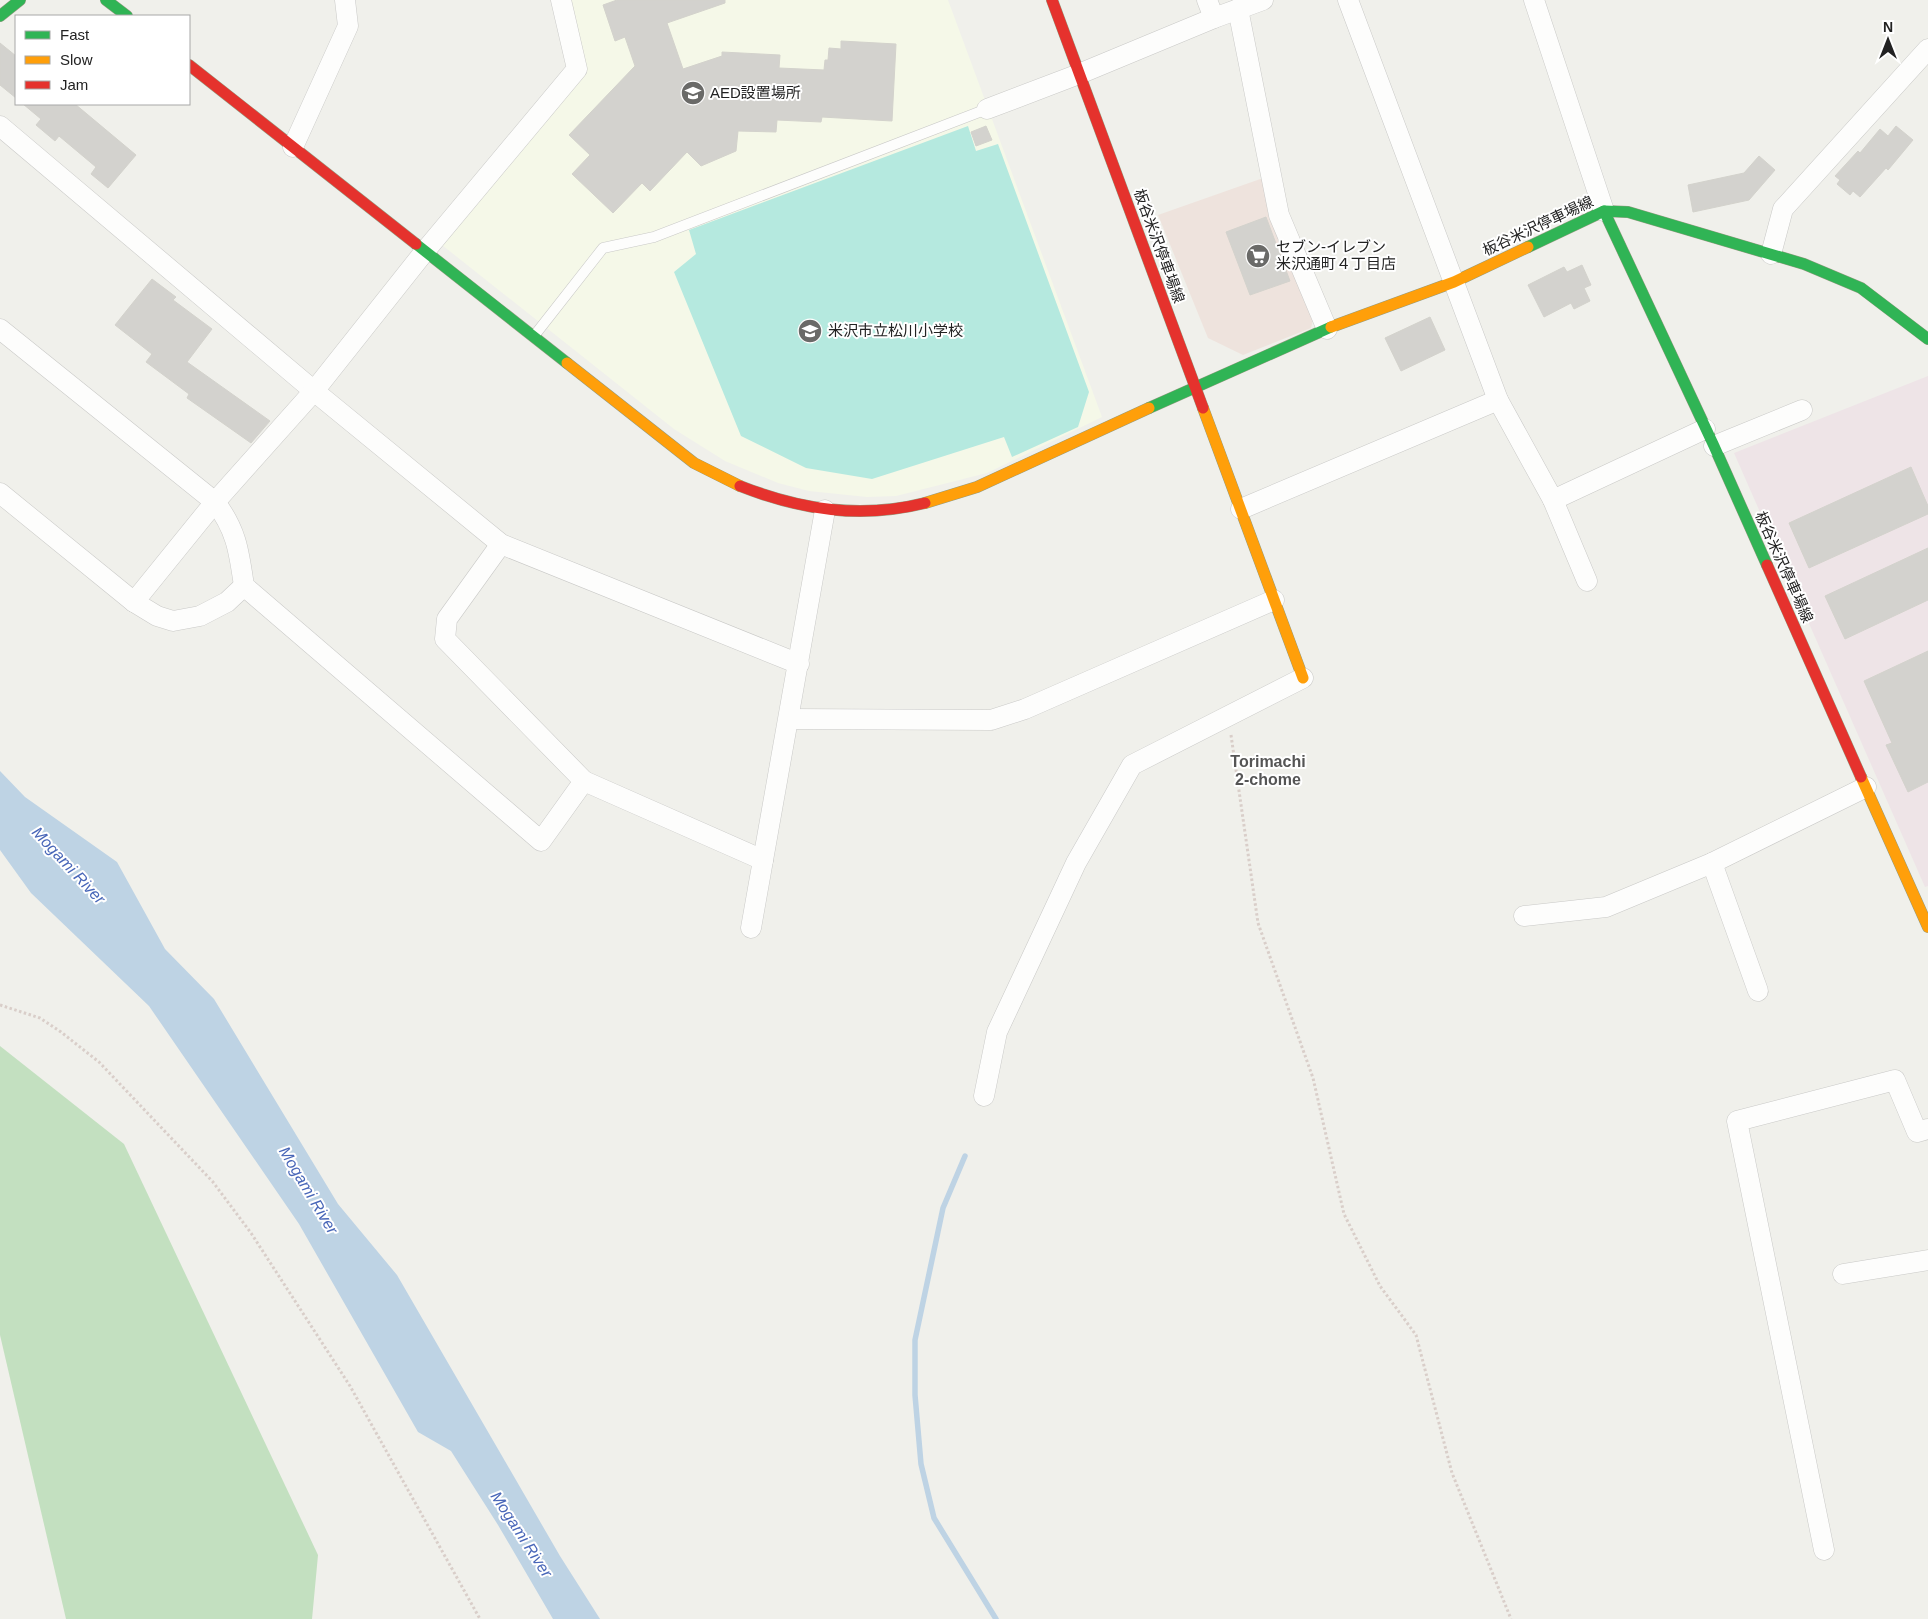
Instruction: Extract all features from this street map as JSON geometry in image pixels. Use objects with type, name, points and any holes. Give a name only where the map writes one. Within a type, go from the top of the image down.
[{"type":"street","points":[[0,16],[20,0]]},
{"type":"street","points":[[106,0],[126,15]]},
{"type":"street","points":[[293,147],[348,26],[345,0]]},
{"type":"street","points":[[134,602],[215,502],[314,391],[426,251],[577,69],[561,0]]},
{"type":"street","name":"板谷米沢停車場線","points":[[1052,0],[1194,387],[1327,329],[1454,282],[1604,210],[1710,438],[1928,927]]},
{"type":"street","points":[[987,109],[1079,74],[1210,9],[1238,9],[1263,0]]},
{"type":"street","points":[[1348,0],[1498,400],[1553,500],[1587,581]]},
{"type":"street","points":[[1534,0],[1604,210],[1628,212],[1804,264],[1861,288],[1928,339]]},
{"type":"street","points":[[1238,9],[1279,215],[1327,329]]},
{"type":"street","points":[[1771,254],[1783,209],[1928,49]]},
{"type":"street","points":[[190,66],[694,463],[715,476],[768,498],[825,510],[886,510],[943,498],[977,487],[1194,387],[1242,510],[1303,678],[1132,765],[1076,863],[997,1032],[984,1096]]},
{"type":"street","points":[[0,126],[314,391],[501,544],[799,664]]},
{"type":"street","points":[[0,329],[215,502],[228,519],[239,551],[244,586],[541,841],[584,781]]},
{"type":"street","points":[[1242,510],[1498,400]]},
{"type":"street","points":[[1553,500],[1710,438],[1802,410]]},
{"type":"street","points":[[0,493],[134,602],[157,616],[173,621],[200,616],[227,602],[244,586]]},
{"type":"street","points":[[751,928],[825,510]]},
{"type":"street","points":[[501,544],[447,619],[445,639],[584,781],[764,860]]},
{"type":"street","points":[[789,719],[991,720],[1025,709],[1274,600]]},
{"type":"street","points":[[1524,916],[1606,907],[1712,863],[1866,787]]},
{"type":"street","points":[[1712,863],[1758,990]]},
{"type":"street","points":[[1824,1550],[1737,1121],[1895,1080],[1917,1132],[1928,1129]]},
{"type":"street","points":[[1843,1274],[1928,1260]]},
{"type":"lane","points":[[534,336],[603,248],[654,238],[987,109]]},
{"type":"path","points":[[1228,717],[1258,923],[1313,1078],[1344,1214],[1380,1286],[1416,1334],[1452,1473],[1511,1619]]},
{"type":"path","points":[[0,1005],[40,1018],[99,1062],[212,1182],[251,1233],[350,1386],[480,1619]]},
{"type":"shaded area","name":"米沢市立松川小学校","points":[[570,0],[948,0],[1102,417],[987,473],[896,496],[867,497],[809,491],[778,483],[725,461],[674,429],[442,245],[587,71]]},
{"type":"shaded area","points":[[968,126],[976,151],[998,144],[1089,392],[1078,427],[1012,457],[1004,437],[872,479],[806,468],[741,436],[674,272],[696,254],[689,230]]},
{"type":"shaded area","points":[[1266,177],[1315,312],[1311,328],[1243,355],[1208,338],[1158,215]]},
{"type":"shaded area","points":[[1928,376],[1928,886],[1925,887],[1734,453]]},
{"type":"green space","points":[[0,1046],[124,1144],[318,1555],[312,1619],[66,1619],[0,1335]]},
{"type":"water","name":"Mogami River","points":[[0,771],[25,797],[117,862],[165,949],[214,999],[338,1204],[397,1275],[560,1556],[600,1619],[553,1619],[498,1525],[451,1451],[418,1432],[299,1224],[149,1006],[31,893],[0,850]]},
{"type":"building","points":[[617,0],[725,0],[725,3],[667,23],[683,69],[722,56],[722,52],[780,55],[779,68],[824,70],[825,60],[828,60],[829,48],[841,49],[841,41],[896,44],[892,121],[822,117],[821,122],[777,120],[776,132],[738,131],[736,151],[701,166],[687,152],[650,191],[642,183],[613,213],[572,174],[590,155],[569,135],[635,66],[625,37],[615,41],[603,5]]},
{"type":"building","points":[[0,43],[15,55],[15,97],[0,85]]},
{"type":"building","points":[[24,105],[76,105],[136,155],[108,188],[91,174],[96,167],[59,136],[55,141],[36,125],[41,119]]},
{"type":"building","points":[[986,126],[992,140],[976,146],[971,132]]},
{"type":"building","points":[[1896,126],[1913,140],[1888,170],[1886,168],[1860,197],[1853,191],[1850,195],[1837,184],[1840,180],[1835,176],[1858,151],[1860,153],[1880,129],[1888,136]]},
{"type":"building","points":[[1759,156],[1775,170],[1749,200],[1693,212],[1688,185],[1744,173]]},
{"type":"building","name":"セブン-イレブン 米沢通町４丁目店","points":[[1266,217],[1290,281],[1250,295],[1226,232]]},
{"type":"building","points":[[1582,265],[1591,285],[1584,288],[1590,301],[1574,309],[1571,303],[1544,317],[1528,285],[1564,267],[1567,272]]},
{"type":"building","points":[[152,279],[176,297],[173,300],[212,329],[187,362],[270,421],[251,443],[187,398],[189,394],[146,362],[152,354],[115,325]]},
{"type":"building","points":[[1430,317],[1445,350],[1401,371],[1385,338]]},
{"type":"building","points":[[1911,467],[1928,506],[1928,514],[1809,568],[1789,523]]},
{"type":"building","points":[[1928,548],[1928,600],[1845,639],[1825,596]]},
{"type":"building","points":[[1928,651],[1928,782],[1908,792],[1886,745],[1892,743],[1864,681]]},
{"type":"waterway","points":[[965,1156],[943,1208],[915,1340],[915,1395],[921,1464],[934,1518],[996,1619]]},
{"type":"traffic: fast","points":[[0,16],[20,0]]},
{"type":"traffic: fast","points":[[106,0],[126,15]]},
{"type":"traffic: fast","points":[[1528,247],[1604,211],[1628,212],[1804,264],[1861,288],[1928,339]]},
{"type":"traffic: fast","points":[[1604,211],[1714,446],[1767,565]]},
{"type":"traffic: fast","points":[[416,244],[567,363]]},
{"type":"traffic: fast","points":[[1149,408],[1331,327]]},
{"type":"traffic: slow","points":[[1331,327],[1454,282],[1528,247]]},
{"type":"traffic: slow","points":[[567,363],[694,463],[740,486]]},
{"type":"traffic: slow","points":[[925,503],[977,487],[1149,408]]},
{"type":"traffic: slow","points":[[1203,408],[1303,678]]},
{"type":"traffic: slow","points":[[1861,777],[1928,927]]},
{"type":"traffic: jam","points":[[1052,0],[1203,408]]},
{"type":"traffic: jam","points":[[190,66],[416,244]]},
{"type":"traffic: jam","points":[[740,486],[786,501],[831,509],[854,511],[878,510],[925,503]]},
{"type":"traffic: jam","points":[[1767,565],[1861,777]]},
{"type":"place","name":"AED設置場所","points":[[693,93]]},
{"type":"place","name":"セブン-イレブン 米沢通町４丁目店","points":[[1258,256]]},
{"type":"place","name":"米沢市立松川小学校","points":[[810,331]]},
{"type":"district","name":"Torimachi 2-chome","points":[[1268,770]]}]
